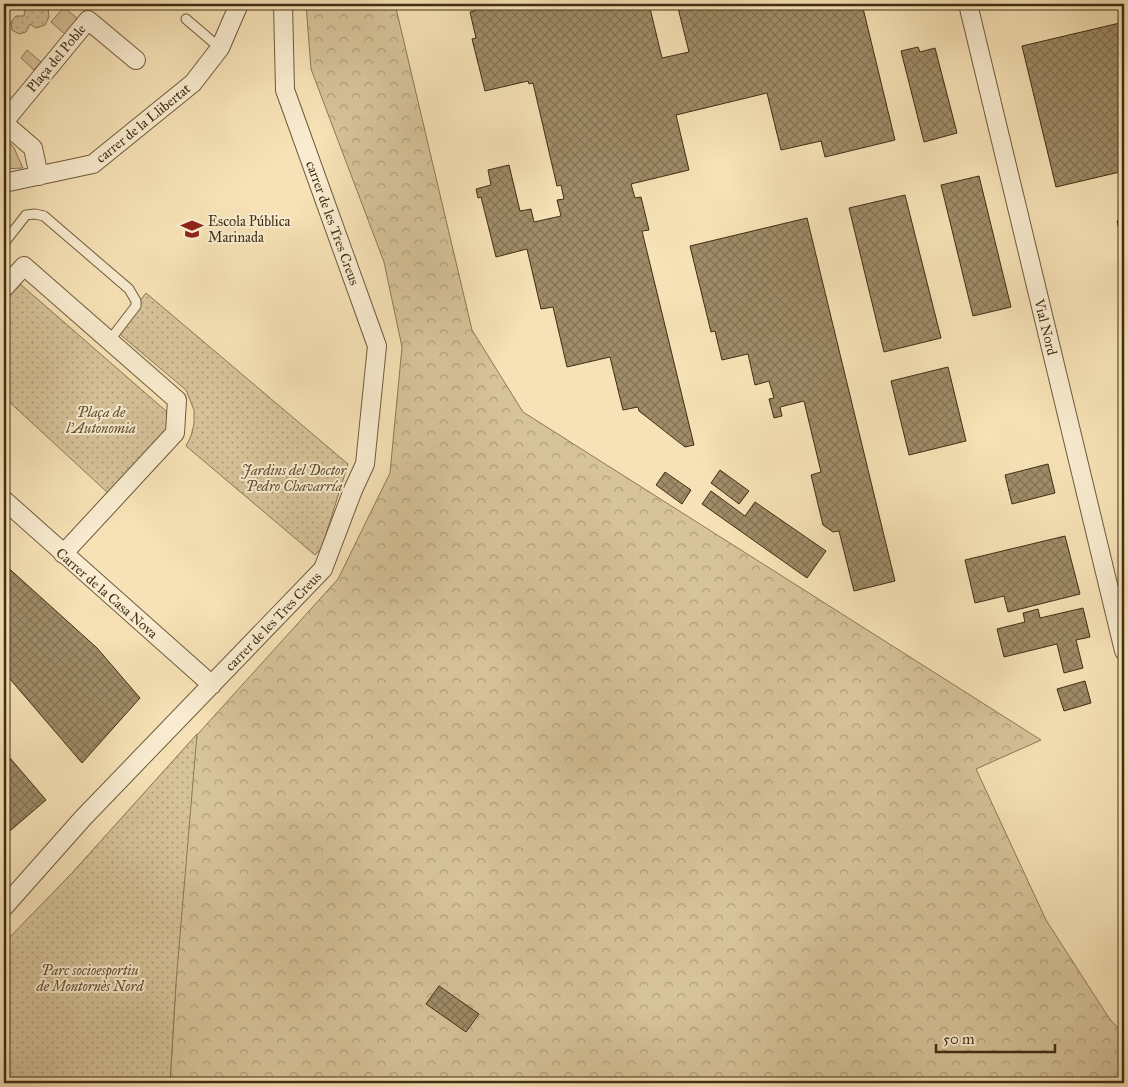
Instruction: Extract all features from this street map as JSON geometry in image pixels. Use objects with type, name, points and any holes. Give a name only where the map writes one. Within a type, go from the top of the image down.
[{"type":"street","name":"carrer de la Llibertat","points":[[4,183],[93,164],[193,83],[220,48],[239,4]]},
{"type":"street","name":"carrer de les Tres Creus","points":[[4,907],[84,818],[323,570],[353,490],[365,464],[377,346],[284,90],[283,4]]},
{"type":"street","name":"Vial Nord","points":[[968,4],[1124,651]]},
{"type":"street","name":"Plaça del Poble","points":[[40,176],[33,148],[4,122],[88,20],[136,60]]},
{"type":"street","points":[[4,288],[24,266],[177,400],[175,433],[63,554]]},
{"type":"street","name":"Carrer de la Casa Nova","points":[[4,500],[212,685]]},
{"type":"lane","points":[[186,19],[220,48]]},
{"type":"lane","points":[[4,242],[26,215],[44,216],[130,289],[136,301],[136,306],[109,340]]},
{"type":"green space","points":[[30,4],[43,4],[48,8],[49,17],[45,25],[36,28],[30,24],[26,32],[19,34],[12,30],[11,22],[16,16],[24,16],[25,8]]},
{"type":"green space","points":[[306,4],[395,4],[472,330],[523,412],[1041,740],[976,769],[1046,920],[1109,1018],[1124,1035],[1124,1083],[170,1083],[176,983],[73,872],[338,579],[390,473],[402,347],[384,262],[311,69]]},
{"type":"green space","points":[[64,7],[79,20],[66,35],[51,22]]},
{"type":"green space","points":[[27,50],[41,62],[34,70],[21,58]]},
{"type":"green space","points":[[10,143],[23,168],[4,169],[4,151]]},
{"type":"green space","name":"Plaça de l'Autonomia","points":[[19,283],[166,411],[168,427],[108,493],[4,397],[4,300]]},
{"type":"green space","name":"Jardins del Doctor Pedro Chavarría","points":[[146,293],[348,464],[322,547],[315,555],[186,446],[194,424],[194,410],[186,390],[116,331]]},
{"type":"green space","name":"Parc socioesportiu de Montornès Nord","points":[[197,734],[176,983],[170,1083],[4,1083],[4,943],[73,872]]},
{"type":"building","points":[[474,4],[649,4],[662,58],[689,52],[677,4],[862,4],[895,140],[825,157],[821,141],[781,150],[767,93],[676,115],[689,170],[631,184],[635,198],[641,197],[649,230],[642,231],[694,445],[685,447],[639,411],[638,407],[623,410],[610,357],[567,367],[553,307],[541,309],[527,249],[496,257],[481,197],[478,198],[476,189],[491,185],[488,170],[509,165],[520,211],[531,209],[534,222],[561,216],[557,200],[564,199],[561,185],[557,186],[533,83],[529,84],[528,81],[485,91],[472,39],[476,38],[470,12],[475,11]]},
{"type":"building","points":[[1124,22],[1124,171],[1056,187],[1022,46]]},
{"type":"building","points":[[918,47],[920,52],[935,48],[957,133],[924,142],[901,51]]},
{"type":"building","points":[[979,176],[1011,307],[973,316],[941,185]]},
{"type":"building","points":[[905,195],[941,338],[884,352],[849,208]]},
{"type":"building","points":[[807,218],[895,581],[854,591],[839,531],[833,532],[823,525],[811,475],[821,472],[804,401],[780,407],[782,416],[774,418],[769,399],[774,398],[769,381],[755,385],[748,354],[722,360],[715,331],[711,332],[690,246]]},
{"type":"building","points":[[1124,219],[1124,252],[1117,221]]},
{"type":"building","points":[[948,367],[966,441],[909,455],[891,381]]},
{"type":"building","points":[[1048,464],[1055,493],[1012,504],[1005,475]]},
{"type":"building","points":[[720,470],[749,491],[739,504],[711,483]]},
{"type":"building","points":[[665,472],[691,490],[682,504],[656,485]]},
{"type":"building","points":[[711,491],[745,516],[755,502],[826,551],[807,578],[702,504]]},
{"type":"building","points":[[1065,536],[1080,594],[1008,612],[1004,596],[975,603],[965,560]]},
{"type":"building","points":[[4,564],[97,648],[140,698],[82,763],[4,672]]},
{"type":"building","points":[[1083,608],[1090,637],[1076,640],[1083,668],[1064,673],[1057,644],[1004,657],[997,629],[1025,622],[1023,613],[1038,609],[1040,618]]},
{"type":"building","points":[[1085,681],[1091,703],[1064,711],[1057,689]]},
{"type":"building","points":[[4,751],[46,800],[4,836]]},
{"type":"building","points":[[439,986],[479,1014],[466,1032],[426,1004]]},
{"type":"place","name":"Escola Pública Marinada","points":[[192,229]]}]
